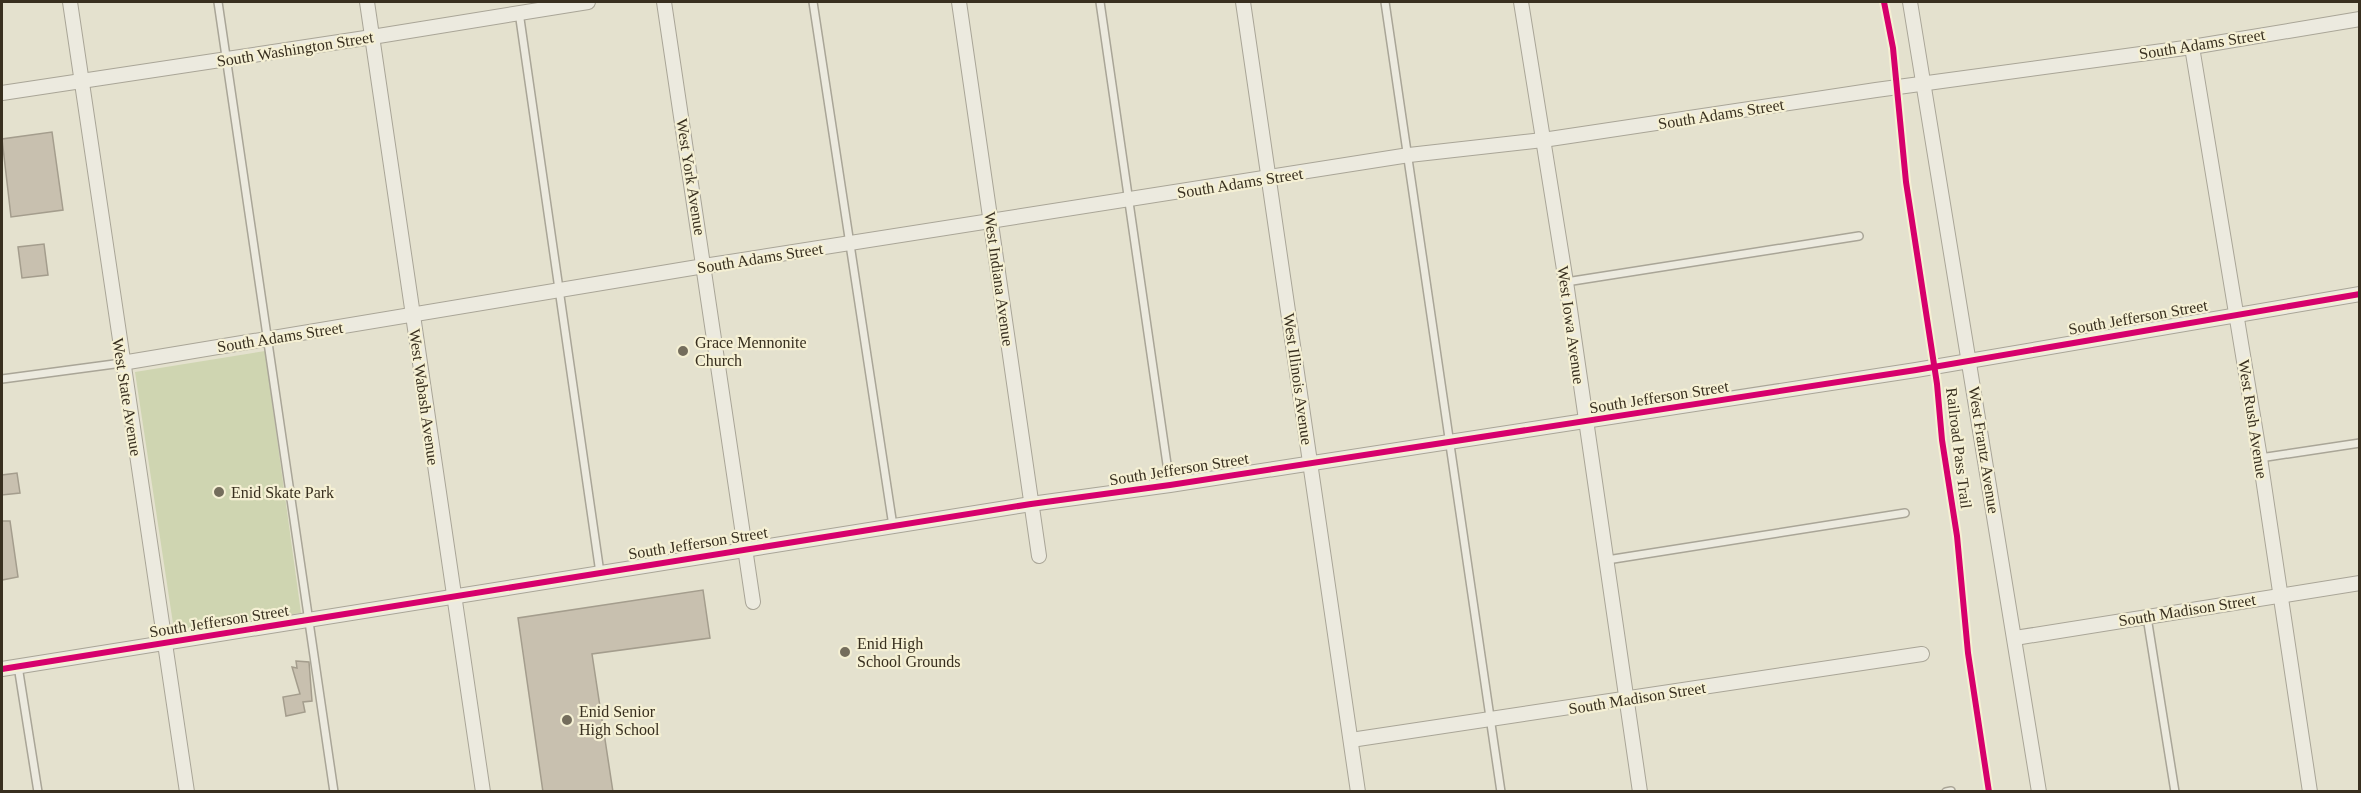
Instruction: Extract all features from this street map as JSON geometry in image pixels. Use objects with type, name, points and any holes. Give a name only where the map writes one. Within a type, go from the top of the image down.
[{"type":"street","name":"West State Avenue","points":[[70,2],[187,792]]},
{"type":"street","name":"West Wabash Avenue","points":[[367,2],[483,792]]},
{"type":"street","name":"South Washington Street","points":[[2,93],[588,2]]},
{"type":"street","name":"West York Avenue","points":[[664,2],[753,602]]},
{"type":"street","name":"West Indiana Avenue","points":[[959,2],[1039,556]]},
{"type":"street","name":"West Illinois Avenue","points":[[1243,2],[1358,792]]},
{"type":"street","name":"West Iowa Avenue","points":[[1522,2],[1566,282],[1640,792]]},
{"type":"street","name":"West Frantz Avenue","points":[[1910,2],[2040,792]]},
{"type":"street","name":"South Adams Street","points":[[122,363],[704,266],[991,223],[1409,155],[1543,141],[2192,47],[2360,19]]},
{"type":"street","name":"West Rush Avenue","points":[[2192,47],[2260,458],[2310,792]]},
{"type":"street","name":"South Jefferson Street","points":[[2,669],[1030,504],[1586,422],[1970,361],[2360,294]]},
{"type":"street","name":"South Madison Street","points":[[2014,638],[2360,583]]},
{"type":"street","name":"South Madison Street","points":[[1351,740],[1922,654]]},
{"type":"lane","points":[[218,2],[334,792]]},
{"type":"lane","points":[[813,2],[852,244],[893,526]]},
{"type":"lane","points":[[1100,2],[1170,485]]},
{"type":"lane","points":[[1385,2],[1501,792]]},
{"type":"lane","points":[[519,12],[600,573]]},
{"type":"lane","points":[[1566,282],[1859,236]]},
{"type":"lane","points":[[2,379],[122,363]]},
{"type":"lane","points":[[2260,458],[2360,443]]},
{"type":"lane","points":[[1607,560],[1905,513]]},
{"type":"lane","points":[[2147,617],[2175,792]]},
{"type":"lane","points":[[18,666],[38,792]]},
{"type":"lane","points":[[1946,792],[1950,791]]},
{"type":"green space","name":"Enid Skate Park","points":[[265,351],[301,613],[174,630],[135,372]]},
{"type":"building","points":[[52,132],[63,210],[11,217],[2,139]]},
{"type":"building","points":[[44,244],[48,275],[22,278],[18,247]]},
{"type":"building","points":[[17,473],[20,493],[2,495],[2,475]]},
{"type":"building","points":[[2,521],[10,521],[18,577],[2,580]]},
{"type":"building","name":"Enid Senior High School","points":[[703,590],[710,638],[592,654],[613,792],[543,792],[518,618]]},
{"type":"building","points":[[296,661],[309,662],[312,701],[303,702],[305,712],[286,716],[283,697],[300,694],[292,667],[297,668]]},
{"type":"cycle path","name":"Railroad Pass Trail","points":[[1884,2],[1893,48],[1906,182],[1937,384],[1942,440],[1957,536],[1968,653],[1989,792]]},
{"type":"cycle path","points":[[2,669],[1031,504],[1170,485],[1916,370],[2360,294]]},
{"type":"place","name":"Grace Mennonite Church","points":[[683,351]]},
{"type":"place","name":"Enid Skate Park","points":[[219,492]]},
{"type":"place","name":"Enid High School Grounds","points":[[845,652]]},
{"type":"place","name":"Enid Senior High School","points":[[567,720]]}]
